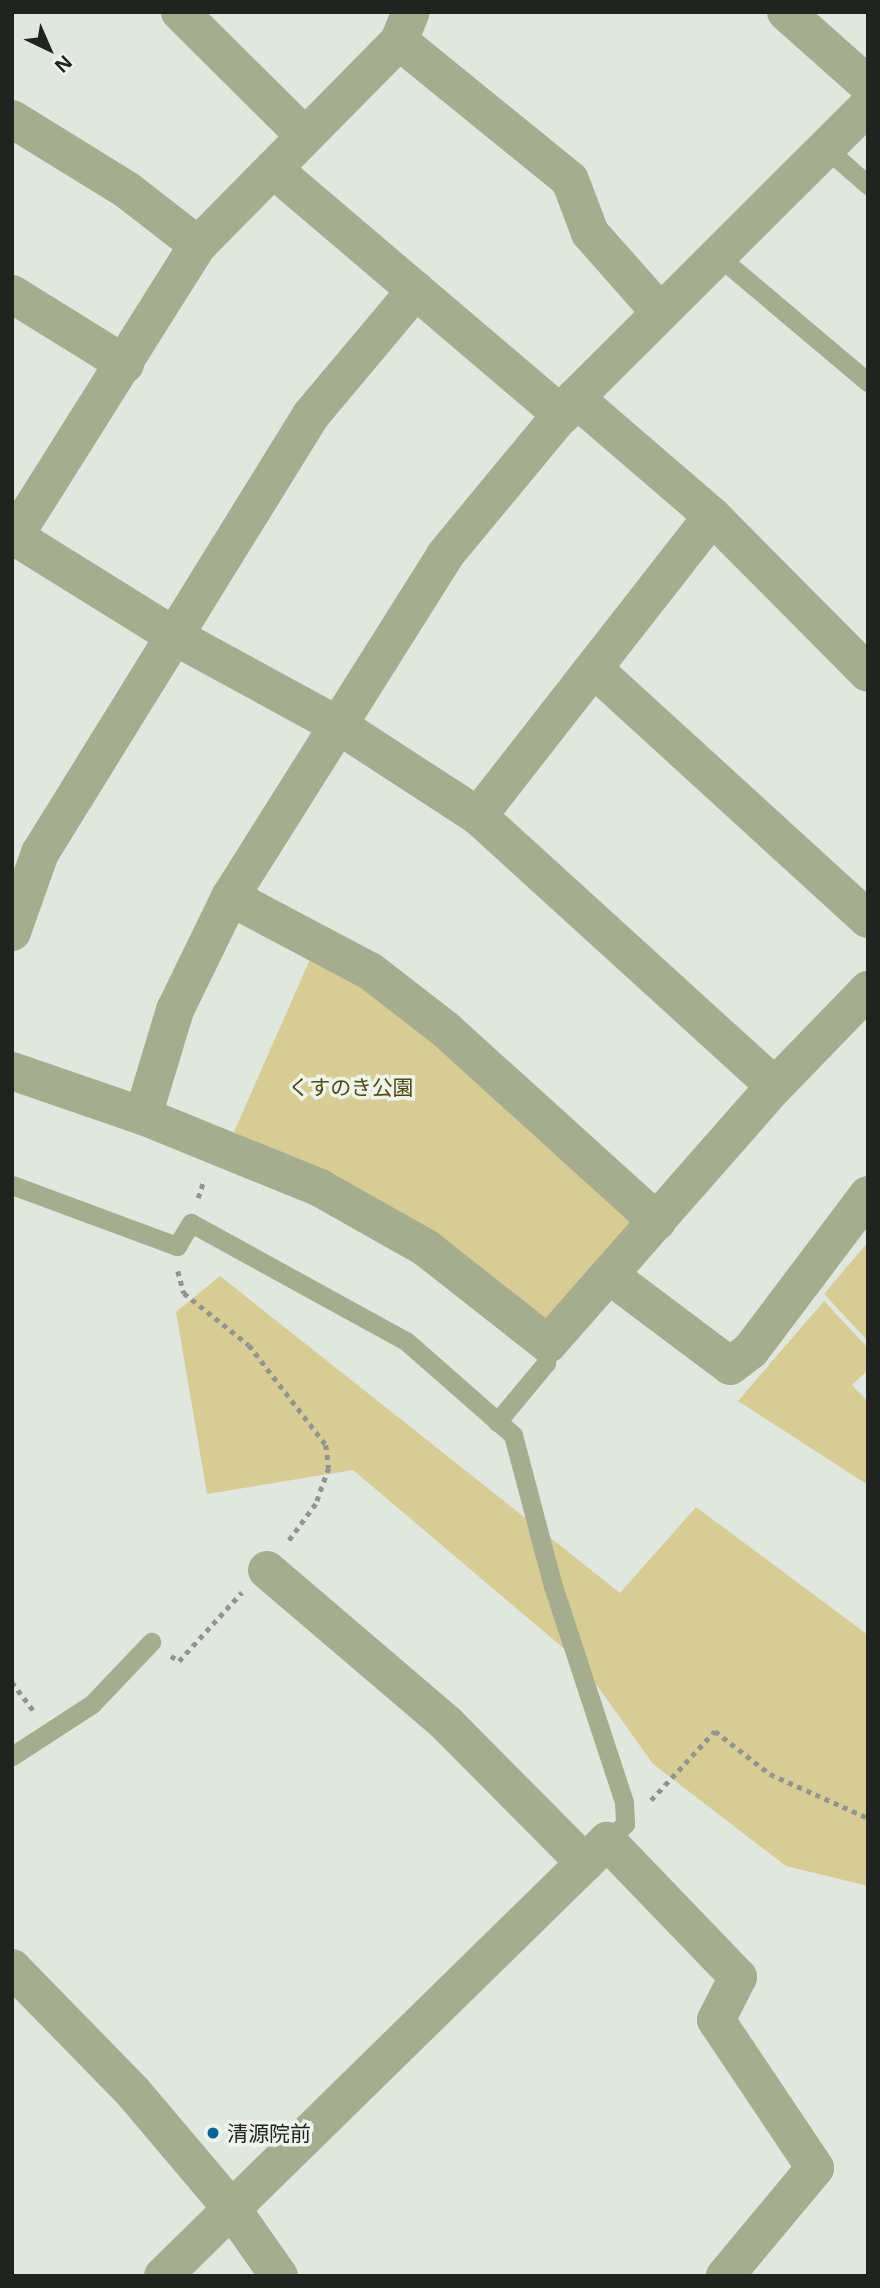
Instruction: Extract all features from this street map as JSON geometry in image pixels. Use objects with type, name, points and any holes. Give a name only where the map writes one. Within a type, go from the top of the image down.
[{"type":"street","points":[[180,12],[304,135]]},
{"type":"street","points":[[786,12],[868,85]]},
{"type":"street","points":[[659,311],[590,233],[570,180],[405,27],[198,245],[13,537],[174,636],[341,727],[478,816],[775,1086]]},
{"type":"street","points":[[143,1116],[175,1010],[230,897],[341,727],[445,555],[568,406],[659,311],[868,106]]},
{"type":"street","points":[[12,119],[127,190],[198,245]]},
{"type":"street","points":[[273,169],[416,290],[712,516],[868,673]]},
{"type":"street","points":[[12,932],[40,853],[311,415],[416,290]]},
{"type":"street","points":[[12,294],[125,363]]},
{"type":"street","points":[[478,816],[712,516]]},
{"type":"street","points":[[594,669],[868,919]]},
{"type":"street","points":[[230,897],[370,971],[446,1030],[657,1220]]},
{"type":"street","points":[[12,1071],[143,1116],[320,1188],[426,1248],[548,1344],[775,1086],[868,990]]},
{"type":"street","points":[[609,1275],[730,1366],[751,1350],[868,1195]]},
{"type":"street","points":[[267,1570],[447,1724],[606,1843],[738,1977],[716,2020],[815,2168],[725,2276]]},
{"type":"street","points":[[163,2276],[606,1843]]},
{"type":"street","points":[[12,1968],[133,2092],[232,2209],[279,2276]]},
{"type":"lane","points":[[827,149],[868,185]]},
{"type":"lane","points":[[717,255],[868,382]]},
{"type":"lane","points":[[12,1185],[177,1246],[191,1223],[405,1341],[513,1435],[553,1586],[624,1802],[606,1843]]},
{"type":"lane","points":[[497,1422],[546,1363],[548,1344]]},
{"type":"lane","points":[[12,1756],[92,1704],[151,1642]]},
{"type":"path","points":[[191,1223],[213,1144]]},
{"type":"path","points":[[151,1642],[179,1661],[267,1570],[316,1504],[329,1468],[326,1445],[249,1345],[184,1293],[178,1279],[177,1246]]},
{"type":"path","points":[[12,1682],[49,1732]]},
{"type":"path","points":[[606,1843],[715,1731],[770,1774],[868,1818]]},
{"type":"green space","name":"くすのき公園","points":[[311,957],[377,995],[433,1039],[630,1220],[631,1235],[542,1325],[234,1132]]},
{"type":"green space","points":[[868,1242],[868,1341],[824,1294]]},
{"type":"green space","points":[[220,1276],[620,1593],[696,1507],[868,1635],[868,1886],[786,1866],[653,1764],[581,1663],[353,1470],[207,1494],[176,1312]]},
{"type":"green space","points":[[824,1301],[868,1348],[868,1370],[852,1385],[868,1402],[868,1485],[738,1401]]},
{"type":"place","name":"清源院前","points":[[213,2133]]}]
